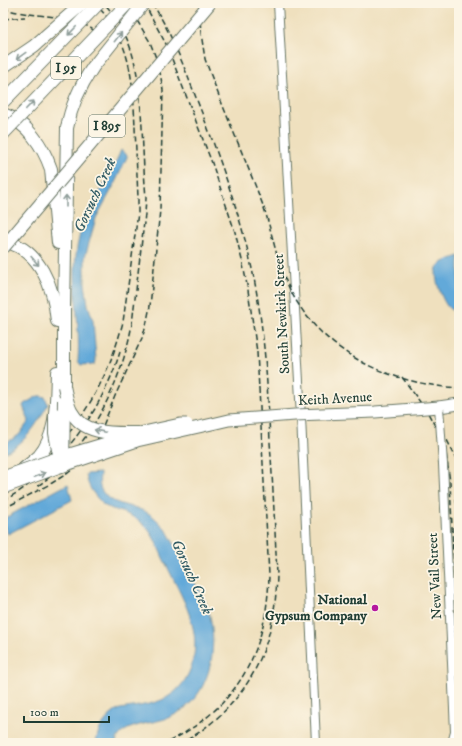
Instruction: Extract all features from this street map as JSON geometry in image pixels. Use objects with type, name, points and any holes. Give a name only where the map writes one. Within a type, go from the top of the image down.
[{"type":"highway","points":[[3,67],[34,46],[82,3]]},
{"type":"highway","name":"I 95","points":[[3,102],[99,3]]},
{"type":"highway","name":"I 95","points":[[3,134],[128,3]]},
{"type":"highway","points":[[62,459],[66,142],[69,118],[78,91],[85,78],[144,3]]},
{"type":"highway","name":"I 895","points":[[3,236],[199,3]]},
{"type":"highway","name":"I 895","points":[[3,248],[210,3]]},
{"type":"highway","points":[[3,114],[14,119],[34,137],[43,150],[51,169],[64,310]]},
{"type":"highway","points":[[3,240],[26,251],[35,260],[48,280],[55,301],[58,324],[55,414],[56,441],[62,459]]},
{"type":"highway","points":[[64,386],[67,402],[71,411],[82,424],[102,432],[139,433]]},
{"type":"highway","points":[[21,470],[38,458],[42,452],[51,432],[55,414]]},
{"type":"main road","name":"Keith Avenue","points":[[3,477],[21,470],[62,459],[230,420],[439,407],[459,404]]},
{"type":"main road","name":"Keith Avenue","points":[[3,488],[62,459],[139,433],[180,424],[212,424]]},
{"type":"street","name":"South Newkirk Street","points":[[278,3],[301,417],[316,743]]},
{"type":"street","name":"New Vail Street","points":[[439,407],[455,732],[452,743]]},
{"type":"street","name":"Keith Avenue","points":[[301,417],[411,410]]},
{"type":"water","name":"Gorsuch Creek","points":[[121,150],[127,155],[127,157],[96,218],[85,257],[85,284],[88,305],[93,320],[96,360],[95,364],[81,365],[78,361],[78,330],[75,284],[76,253],[82,227]]},
{"type":"water","points":[[459,256],[459,313],[450,309],[444,302],[439,290],[436,272],[437,268],[441,264],[447,260]]},
{"type":"water","points":[[38,396],[45,397],[48,404],[40,419],[24,439],[11,450],[3,453],[3,445],[19,435],[29,421],[23,406],[24,404]]},
{"type":"water","name":"Gorsuch Creek","points":[[100,473],[100,486],[106,496],[115,502],[147,513],[156,519],[166,529],[206,603],[212,627],[213,642],[212,657],[208,672],[203,686],[194,699],[184,709],[170,717],[139,725],[124,731],[119,736],[116,743],[96,743],[98,733],[107,719],[120,709],[154,703],[175,692],[185,680],[190,670],[194,656],[195,642],[190,616],[185,602],[151,533],[144,525],[134,518],[103,505],[91,490],[86,474]]},
{"type":"water","points":[[68,484],[72,500],[8,534],[3,524],[3,519]]},
{"type":"railway","points":[[3,494],[45,459],[63,440],[79,419],[105,374],[115,349],[123,322],[138,213],[133,93],[128,60],[123,45],[116,30],[94,3]]},
{"type":"railway","points":[[38,486],[56,471],[73,453],[100,414],[120,370],[132,324],[146,198],[142,127],[137,77],[130,46],[115,17],[104,3]]},
{"type":"railway","points":[[3,509],[68,473],[77,466],[96,443],[146,326],[150,306],[160,210],[163,90],[159,66],[150,42],[138,22],[120,3]]},
{"type":"railway","points":[[144,3],[167,46],[212,163],[235,232],[242,260],[257,352],[269,575],[267,603],[262,629],[254,653],[243,675],[229,695],[212,713],[191,729],[166,743]]},
{"type":"railway","points":[[152,3],[174,43],[210,134],[240,222],[251,266],[262,327],[266,366],[277,575],[271,627],[254,672],[241,693],[224,711],[205,728],[182,743]]},
{"type":"railway","points":[[199,3],[201,33],[205,59],[264,208],[286,281],[299,305],[315,326],[335,344],[356,359],[380,371],[405,379],[432,385],[459,388]]},
{"type":"railway","points":[[3,8],[26,14],[75,21],[96,32]]},
{"type":"railway","points":[[3,19],[25,17]]},
{"type":"railway","points":[[3,501],[23,489],[42,474],[75,438],[90,417],[102,396],[120,352]]},
{"type":"railway","points":[[402,377],[428,413],[442,439],[446,452],[450,482],[453,549]]},
{"type":"railway","points":[[447,440],[459,464]]},
{"type":"railway","points":[[456,499],[459,520]]},
{"type":"railway","points":[[453,544],[456,597],[459,615]]},
{"type":"railway","points":[[456,609],[459,649]]},
{"type":"place","name":"National Gypsum Company","points":[[375,608]]}]
